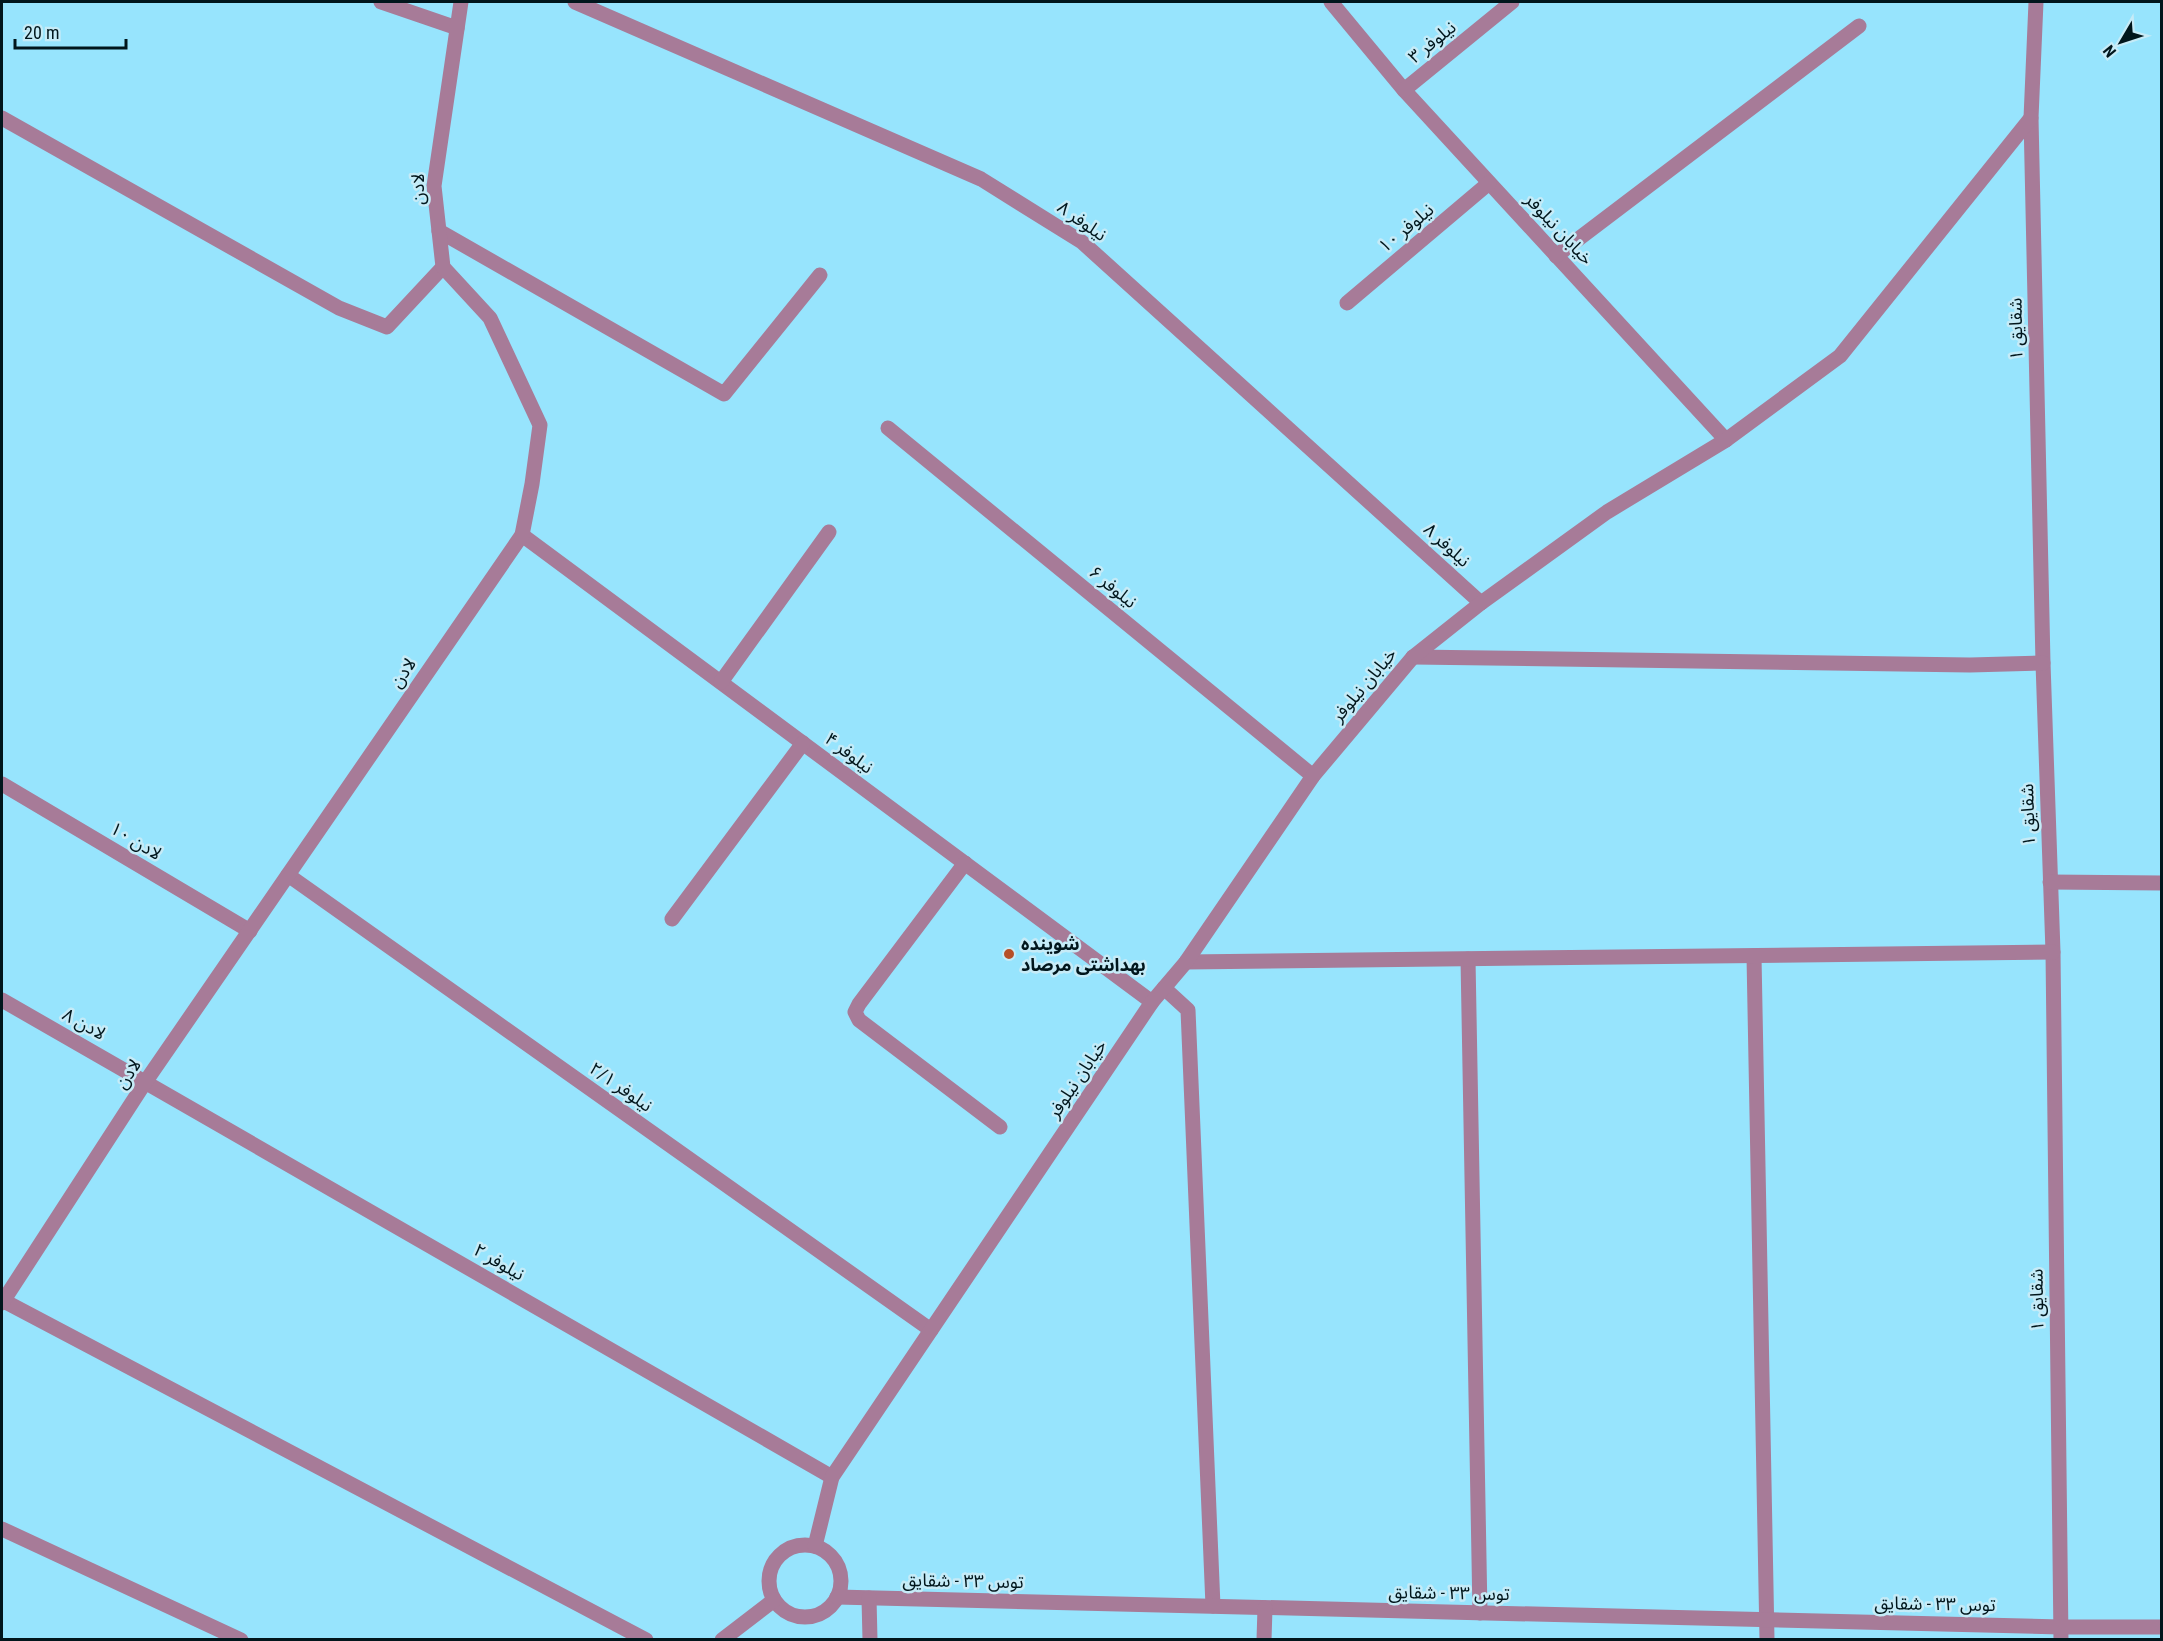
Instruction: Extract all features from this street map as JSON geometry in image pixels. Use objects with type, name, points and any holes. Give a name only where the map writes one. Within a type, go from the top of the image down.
[{"type":"street","points":[[381,2],[457,28]]},
{"type":"street","name":"لادن","points":[[2,1301],[147,1081],[522,535],[540,425],[490,318],[444,267],[439,231],[434,186],[461,2]]},
{"type":"street","name":"نیلوفر ۸","points":[[574,2],[981,179],[1082,242],[1481,603]]},
{"type":"street","name":"خیابان نیلوفر","points":[[815,1546],[832,1477],[1152,1002],[1186,962],[1314,776],[1413,657],[1481,603],[1607,512],[1726,440],[1404,90],[1331,2]]},
{"type":"street","name":"نیلوفر ۳","points":[[1404,90],[1512,2]]},
{"type":"street","name":"شقایق ۱","points":[[2036,2],[2031,118],[2043,663],[2053,952],[2061,1633]]},
{"type":"street","points":[[1556,256],[1859,26]]},
{"type":"street","points":[[2,118],[339,308],[387,327],[444,267]]},
{"type":"street","points":[[1726,440],[1840,356],[2031,118]]},
{"type":"street","name":"نیلوفر ۱۰","points":[[1347,303],[1489,183]]},
{"type":"street","points":[[439,231],[724,394],[820,275]]},
{"type":"street","name":"نیلوفر ۶","points":[[888,428],[1314,776]]},
{"type":"street","points":[[721,682],[830,532]]},
{"type":"street","name":"نیلوفر ۴","points":[[522,535],[1152,1002]]},
{"type":"street","points":[[1413,657],[1970,665],[2043,663]]},
{"type":"street","points":[[672,919],[803,743]]},
{"type":"street","name":"لادن ۱۰","points":[[2,784],[250,931]]},
{"type":"street","points":[[965,863],[855,1012],[859,1020],[1000,1127]]},
{"type":"street","name":"نیلوفر ۲/۱","points":[[288,875],[931,1330]]},
{"type":"street","points":[[2050,882],[2162,883]]},
{"type":"street","points":[[1186,962],[2053,952]]},
{"type":"street","points":[[1754,956],[1767,1640]]},
{"type":"street","points":[[1468,959],[1480,1613]]},
{"type":"street","points":[[1164,988],[1188,1010],[1213,1606]]},
{"type":"street","name":"لادن ۸","points":[[2,1000],[147,1081]]},
{"type":"street","name":"نیلوفر ۲","points":[[147,1081],[832,1477]]},
{"type":"street","points":[[2,1301],[646,1640]]},
{"type":"street","points":[[2,1529],[241,1640]]},
{"type":"street","points":[[804,1544],[825,1550],[838,1567],[841,1587],[837,1597],[825,1611],[807,1617],[789,1613],[774,1600],[770,1590],[771,1568],[784,1551],[793,1546],[804,1544]]},
{"type":"street","name":"توس ۳۳ - شقایق","points":[[837,1597],[1767,1620],[2061,1633],[2162,1627]]},
{"type":"street","points":[[869,1598],[870,1640]]},
{"type":"street","points":[[722,1640],[774,1600]]},
{"type":"street","points":[[1264,1640],[1265,1608]]},
{"type":"place","name":"شوینده بهداشتی مرصاد","points":[[1009,954]]}]
